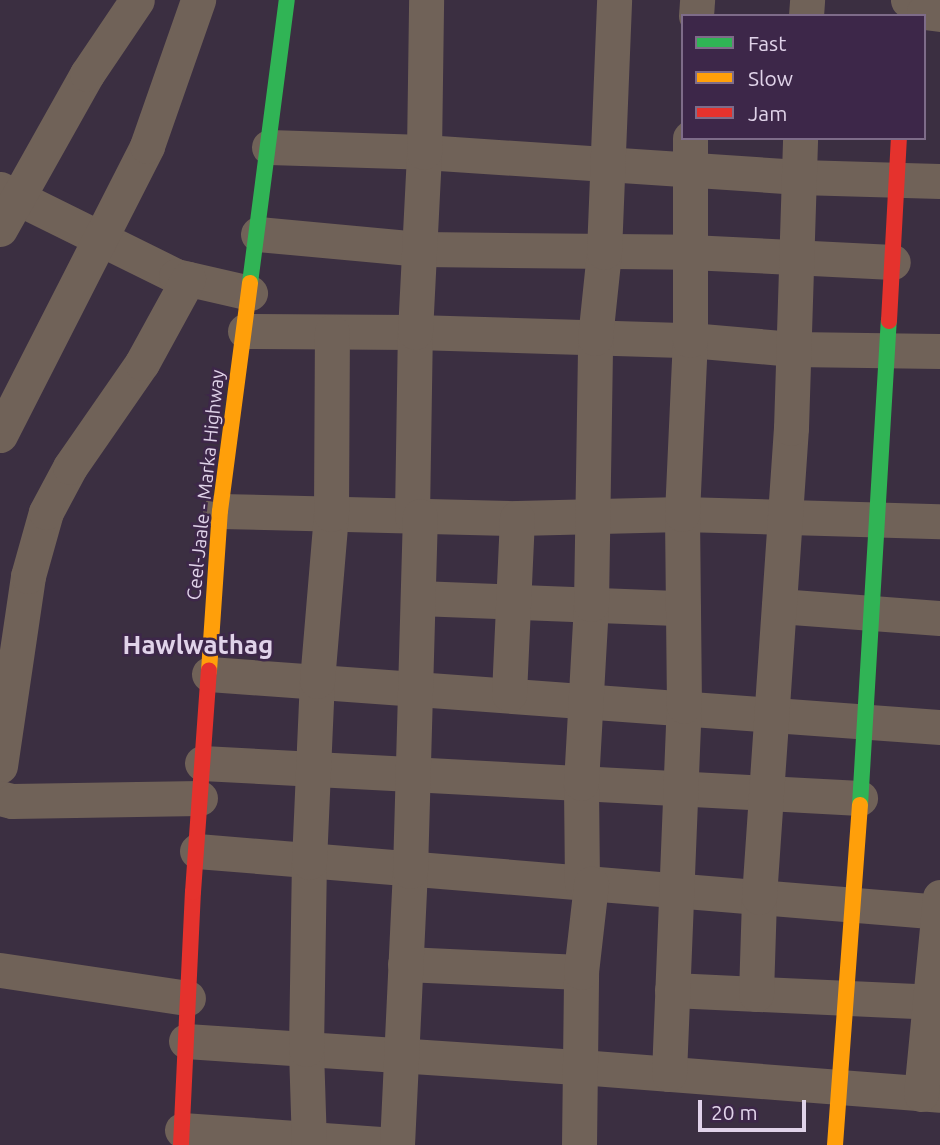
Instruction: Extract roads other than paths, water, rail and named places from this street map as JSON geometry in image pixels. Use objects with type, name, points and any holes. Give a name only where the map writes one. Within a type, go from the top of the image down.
[{"type":"street","points":[[0,229],[8,193],[137,0]]},
{"type":"street","points":[[0,435],[146,146],[198,0]]},
{"type":"street","name":"Ceel-Jaale - Marka Highway","points":[[182,1138],[202,763],[220,511],[287,0]]},
{"type":"street","points":[[182,1138],[396,1145],[410,871],[418,598],[415,332],[425,152],[426,0]]},
{"type":"street","points":[[579,1145],[581,972],[587,884],[581,783],[588,700],[595,338],[604,252],[605,164],[614,0]]},
{"type":"street","points":[[906,0],[924,12],[940,14]]},
{"type":"street","points":[[756,994],[759,897],[774,713],[793,349],[800,140]]},
{"type":"street","points":[[835,1145],[866,719],[870,611],[900,140]]},
{"type":"street","points":[[269,147],[425,152],[605,164],[690,154],[799,177],[940,181]]},
{"type":"street","points":[[669,1074],[684,706],[682,514],[690,340],[690,154]]},
{"type":"street","points":[[8,193],[100,239],[188,278],[250,293]]},
{"type":"street","points":[[258,234],[421,249],[690,252],[893,262]]},
{"type":"street","points":[[0,766],[14,569],[70,467],[142,363],[188,278]]},
{"type":"street","points":[[245,331],[415,332],[690,340],[793,349],[888,348],[940,351]]},
{"type":"street","points":[[309,1143],[306,1049],[309,862],[317,681],[331,514],[332,332]]},
{"type":"street","points":[[220,511],[517,518],[682,514],[877,517],[940,521]]},
{"type":"street","points":[[509,694],[517,518]]},
{"type":"street","points":[[418,598],[683,608]]},
{"type":"street","points":[[779,606],[940,618]]},
{"type":"street","points":[[209,674],[866,719],[940,727]]},
{"type":"street","points":[[202,763],[860,798]]},
{"type":"street","points":[[0,798],[12,801],[200,798]]},
{"type":"street","points":[[186,1041],[931,1094],[932,1002],[940,907],[853,905],[676,889],[410,871],[197,851]]},
{"type":"street","points":[[405,964],[581,972]]},
{"type":"street","points":[[0,970],[188,998]]},
{"type":"street","points":[[672,990],[932,1002]]},
{"type":"district","name":"Hawlwathag","points":[[198,645]]}]
